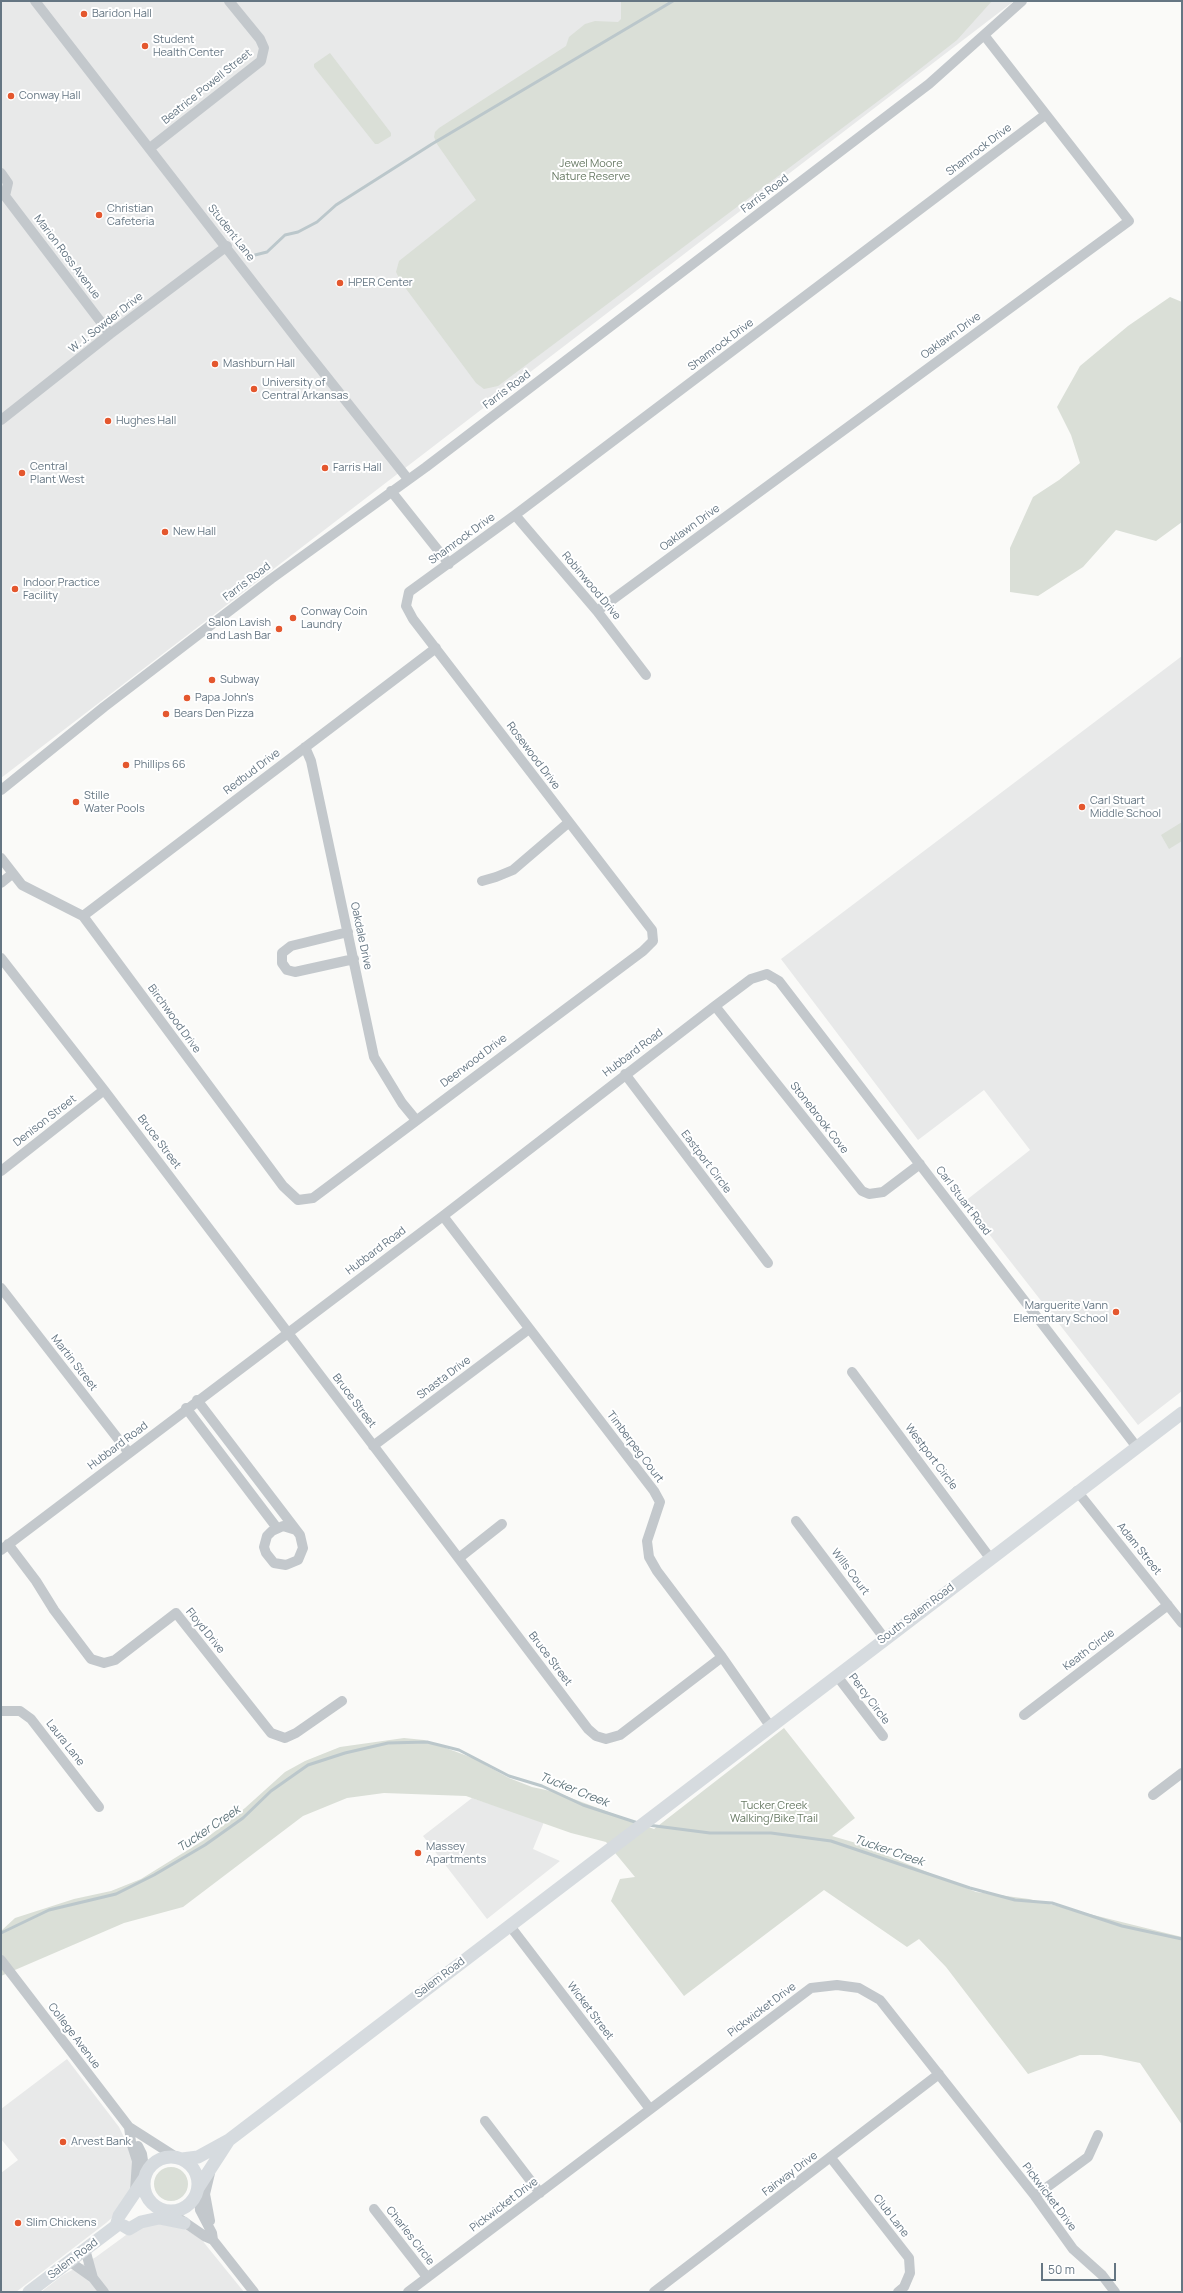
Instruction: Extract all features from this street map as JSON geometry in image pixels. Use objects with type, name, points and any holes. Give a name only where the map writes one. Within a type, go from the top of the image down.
[{"type":"main road","name":"South Salem Road","points":[[652,1817],[1136,1446],[1182,1413]]},
{"type":"main road","name":"Salem Road","points":[[175,2155],[198,2157],[225,2142],[652,1817]]},
{"type":"main road","points":[[175,2155],[195,2170],[198,2190],[189,2205],[179,2210],[165,2210],[147,2197],[145,2177],[156,2161],[193,2149],[203,2148],[215,2142],[225,2142]]},
{"type":"main road","name":"Salem Road","points":[[198,2190],[225,2142]]},
{"type":"main road","name":"Salem Road","points":[[120,2226],[119,2216],[127,2208],[135,2191],[145,2177]]},
{"type":"main road","name":"Salem Road","points":[[29,2292],[85,2249],[120,2226],[145,2213],[165,2210]]},
{"type":"main road","points":[[120,2226],[129,2229],[141,2222],[159,2218],[184,2223]]},
{"type":"street","name":"Student Lane","points":[[35,1],[303,347],[408,479]]},
{"type":"street","name":"Beatrice Powell Street","points":[[150,148],[261,61],[264,48],[260,39],[229,1]]},
{"type":"street","name":"Farris Road","points":[[1,790],[104,707],[271,579],[408,479],[900,106],[1022,1]]},
{"type":"street","name":"Oaklawn Drive","points":[[597,611],[1129,221],[984,35]]},
{"type":"street","name":"Shamrock Drive","points":[[409,592],[515,515],[1045,115]]},
{"type":"street","name":"Marion Ross Avenue","points":[[1,173],[8,183],[2,196],[110,334]]},
{"type":"street","name":"W. J. Sowder Drive","points":[[1,420],[110,334],[226,246]]},
{"type":"street","points":[[390,491],[449,564]]},
{"type":"street","name":"Robinwood Drive","points":[[515,515],[597,611],[646,675]]},
{"type":"street","name":"Rosewood Drive","points":[[409,592],[406,606],[413,620],[652,930]]},
{"type":"street","name":"Redbud Drive","points":[[83,916],[436,648]]},
{"type":"street","name":"Oakdale Drive","points":[[304,747],[311,762],[374,1057],[402,1103],[416,1120]]},
{"type":"street","points":[[482,881],[512,870],[568,823]]},
{"type":"street","name":"Birchwood Drive","points":[[1,858],[22,885],[83,916],[283,1186],[298,1200]]},
{"type":"street","points":[[1,883],[12,874]]},
{"type":"street","name":"Deerwood Drive","points":[[298,1200],[313,1198],[643,951],[653,941],[652,930]]},
{"type":"street","points":[[348,932],[291,946],[282,953],[282,963],[287,970],[295,972],[354,959]]},
{"type":"street","name":"Bruce Street","points":[[1,958],[104,1090],[588,1729],[596,1736],[606,1739],[620,1735],[722,1657]]},
{"type":"street","name":"Hubbard Road","points":[[4,1547],[186,1408],[443,1216],[715,1006],[751,979],[767,974]]},
{"type":"street","name":"Carl Stuart Road","points":[[767,974],[780,981],[1136,1446]]},
{"type":"street","name":"Stonebrook Cove","points":[[715,1006],[862,1191],[869,1194],[883,1192],[920,1164]]},
{"type":"street","name":"Eastport Circle","points":[[625,1074],[768,1263]]},
{"type":"street","name":"Denison Street","points":[[1,1171],[104,1090]]},
{"type":"street","name":"Timberpeg Court","points":[[443,1216],[654,1491],[660,1502],[647,1542],[649,1557],[657,1571],[722,1657],[770,1726]]},
{"type":"street","name":"Martin Street","points":[[1,1288],[129,1453]]},
{"type":"street","name":"Shasta Drive","points":[[373,1446],[529,1329]]},
{"type":"street","name":"Westport Circle","points":[[852,1372],[990,1558]]},
{"type":"street","points":[[197,1400],[296,1530],[303,1541],[302,1554],[292,1564],[280,1565],[269,1559],[264,1547],[267,1536],[277,1528],[290,1527],[296,1530]]},
{"type":"street","points":[[186,1408],[277,1528]]},
{"type":"street","name":"Adam Street","points":[[1077,1491],[1182,1623]]},
{"type":"street","name":"Wills Court","points":[[796,1520],[885,1638]]},
{"type":"street","points":[[459,1558],[502,1524]]},
{"type":"street","name":"Floyd Drive","points":[[4,1547],[36,1581],[54,1610],[91,1659],[104,1663],[115,1660],[176,1613],[271,1733],[285,1738],[296,1733],[342,1701]]},
{"type":"street","name":"Keath Circle","points":[[1024,1715],[1168,1605]]},
{"type":"street","name":"Percy Circle","points":[[837,1676],[882,1736]]},
{"type":"street","name":"Laura Lane","points":[[1,1711],[20,1711],[31,1719],[99,1807]]},
{"type":"street","points":[[1153,1795],[1182,1773]]},
{"type":"street","name":"Wicket Street","points":[[510,1926],[650,2110]]},
{"type":"street","name":"College Avenue","points":[[1,1960],[129,2130],[142,2154],[145,2177]]},
{"type":"street","name":"Pickwicket Drive","points":[[408,2292],[812,1988],[837,1985],[859,1988],[880,2000],[1035,2196],[1073,2249],[1102,2275],[1115,2292]]},
{"type":"street","name":"Fairway Drive","points":[[654,2292],[940,2074]]},
{"type":"street","points":[[485,2121],[540,2193]]},
{"type":"street","points":[[129,2130],[137,2161],[135,2191]]},
{"type":"street","name":"College Avenue","points":[[129,2130],[175,2155]]},
{"type":"street","points":[[1035,2196],[1088,2156],[1098,2135]]},
{"type":"street","name":"Club Lane","points":[[831,2158],[909,2258],[910,2273],[904,2287],[898,2292]]},
{"type":"street","points":[[211,2169],[205,2194],[208,2216],[213,2227],[213,2236]]},
{"type":"street","points":[[198,2190],[200,2210],[213,2236],[254,2292]]},
{"type":"street","name":"Charles Circle","points":[[374,2209],[427,2277]]},
{"type":"street","points":[[165,2210],[206,2237],[213,2236]]},
{"type":"street","points":[[85,2249],[93,2278]]},
{"type":"street","points":[[69,2261],[93,2278],[104,2292]]},
{"type":"shaded area","name":"University of Central Arkansas","points":[[1,1],[1014,1],[1,778]]},
{"type":"shaded area","name":"Carl Stuart Middle School","points":[[1182,656],[1182,1391],[1138,1425],[964,1202],[1030,1150],[984,1090],[918,1140],[781,959]]},
{"type":"shaded area","points":[[472,1798],[544,1822],[533,1849],[560,1861],[487,1919],[423,1836]]},
{"type":"shaded area","points":[[67,2059],[119,2127],[132,2154],[132,2185],[127,2197],[114,2216],[106,2223],[16,2292],[1,2292],[1,2173],[18,2160],[1,2139],[1,2109]]},
{"type":"shaded area","points":[[149,2222],[182,2227],[201,2239],[244,2292],[41,2292],[63,2275],[96,2257],[137,2227]]},
{"type":"green space","name":"Jewel Moore Nature Reserve","points":[[621,1],[992,1],[957,40],[893,90],[498,386],[484,389],[476,383],[401,282],[396,272],[399,261],[476,200],[437,144],[434,137],[435,132],[566,46],[569,37],[585,24],[595,21],[618,22],[621,19]]},
{"type":"green space","points":[[330,53],[391,133],[391,136],[378,144],[375,144],[314,67],[314,64]]},
{"type":"green space","points":[[1170,297],[1182,302],[1182,522],[1156,541],[1116,530],[1083,567],[1038,596],[1010,592],[1010,548],[1033,497],[1059,480],[1080,463],[1071,435],[1057,407],[1080,366],[1128,326]]},
{"type":"green space","points":[[1182,822],[1182,841],[1169,849],[1161,835]]},
{"type":"green space","name":"Tucker Creek Walking/Bike Trail","points":[[784,1728],[855,1818],[832,1836],[856,1843],[976,1892],[1029,1899],[1182,1937],[1182,2125],[1140,2063],[1101,2055],[1080,2055],[1028,2074],[946,1967],[919,1939],[907,1947],[824,1890],[684,1996],[611,1901],[620,1879],[635,1877],[606,1842],[571,1833],[466,1796],[384,1793],[347,1798],[303,1816],[183,1907],[124,1923],[1,1976],[1,1931],[15,1918],[74,1899],[111,1891],[141,1879],[204,1840],[245,1808],[285,1772],[305,1761],[340,1747],[404,1738],[424,1740],[473,1758],[509,1778],[532,1787],[555,1792],[654,1829]]},
{"type":"green space","points":[[168,2167],[174,2167],[178,2168],[185,2174],[188,2184],[187,2191],[181,2198],[174,2201],[168,2201],[164,2200],[157,2194],[154,2187],[154,2181],[155,2177],[161,2170]]},
{"type":"waterway","points":[[255,255],[267,252],[285,235],[298,232],[317,222],[336,205],[432,144],[673,1]]},
{"type":"waterway","name":"Tucker Creek","points":[[1,1933],[49,1910],[116,1894],[154,1875],[205,1845],[243,1818],[271,1791],[308,1765],[345,1753],[388,1743],[427,1742],[459,1750],[509,1776],[542,1786],[583,1805],[638,1823]]},
{"type":"waterway","name":"Tucker Creek","points":[[648,1825],[710,1833],[771,1833],[831,1841],[970,1888],[1015,1900],[1052,1903],[1122,1926],[1182,1939]]},
{"type":"place","name":"Baridon Hall","points":[[84,14]]},
{"type":"place","name":"Student Health Center","points":[[145,46]]},
{"type":"place","name":"Conway Hall","points":[[11,96]]},
{"type":"place","name":"Christian Cafeteria","points":[[99,215]]},
{"type":"place","name":"HPER Center","points":[[340,283]]},
{"type":"place","name":"Mashburn Hall","points":[[215,364]]},
{"type":"place","name":"University of Central Arkansas","points":[[254,389]]},
{"type":"place","name":"Hughes Hall","points":[[108,421]]},
{"type":"place","name":"Farris Hall","points":[[325,468]]},
{"type":"place","name":"Central Plant West","points":[[22,473]]},
{"type":"place","name":"New Hall","points":[[165,532]]},
{"type":"place","name":"Indoor Practice Facility","points":[[15,589]]},
{"type":"place","name":"Conway Coin Laundry","points":[[293,618]]},
{"type":"place","name":"Salon Lavish and Lash Bar","points":[[279,629]]},
{"type":"place","name":"Subway","points":[[212,680]]},
{"type":"place","name":"Papa John's","points":[[187,698]]},
{"type":"place","name":"Bears Den Pizza","points":[[166,714]]},
{"type":"place","name":"Phillips 66","points":[[126,765]]},
{"type":"place","name":"Stille Water Pools","points":[[76,802]]},
{"type":"place","name":"Carl Stuart Middle School","points":[[1082,807]]},
{"type":"place","name":"Marguerite Vann Elementary School","points":[[1116,1312]]},
{"type":"place","name":"Massey Apartments","points":[[418,1853]]},
{"type":"place","name":"Arvest Bank","points":[[63,2142]]},
{"type":"place","name":"Slim Chickens","points":[[18,2223]]}]
